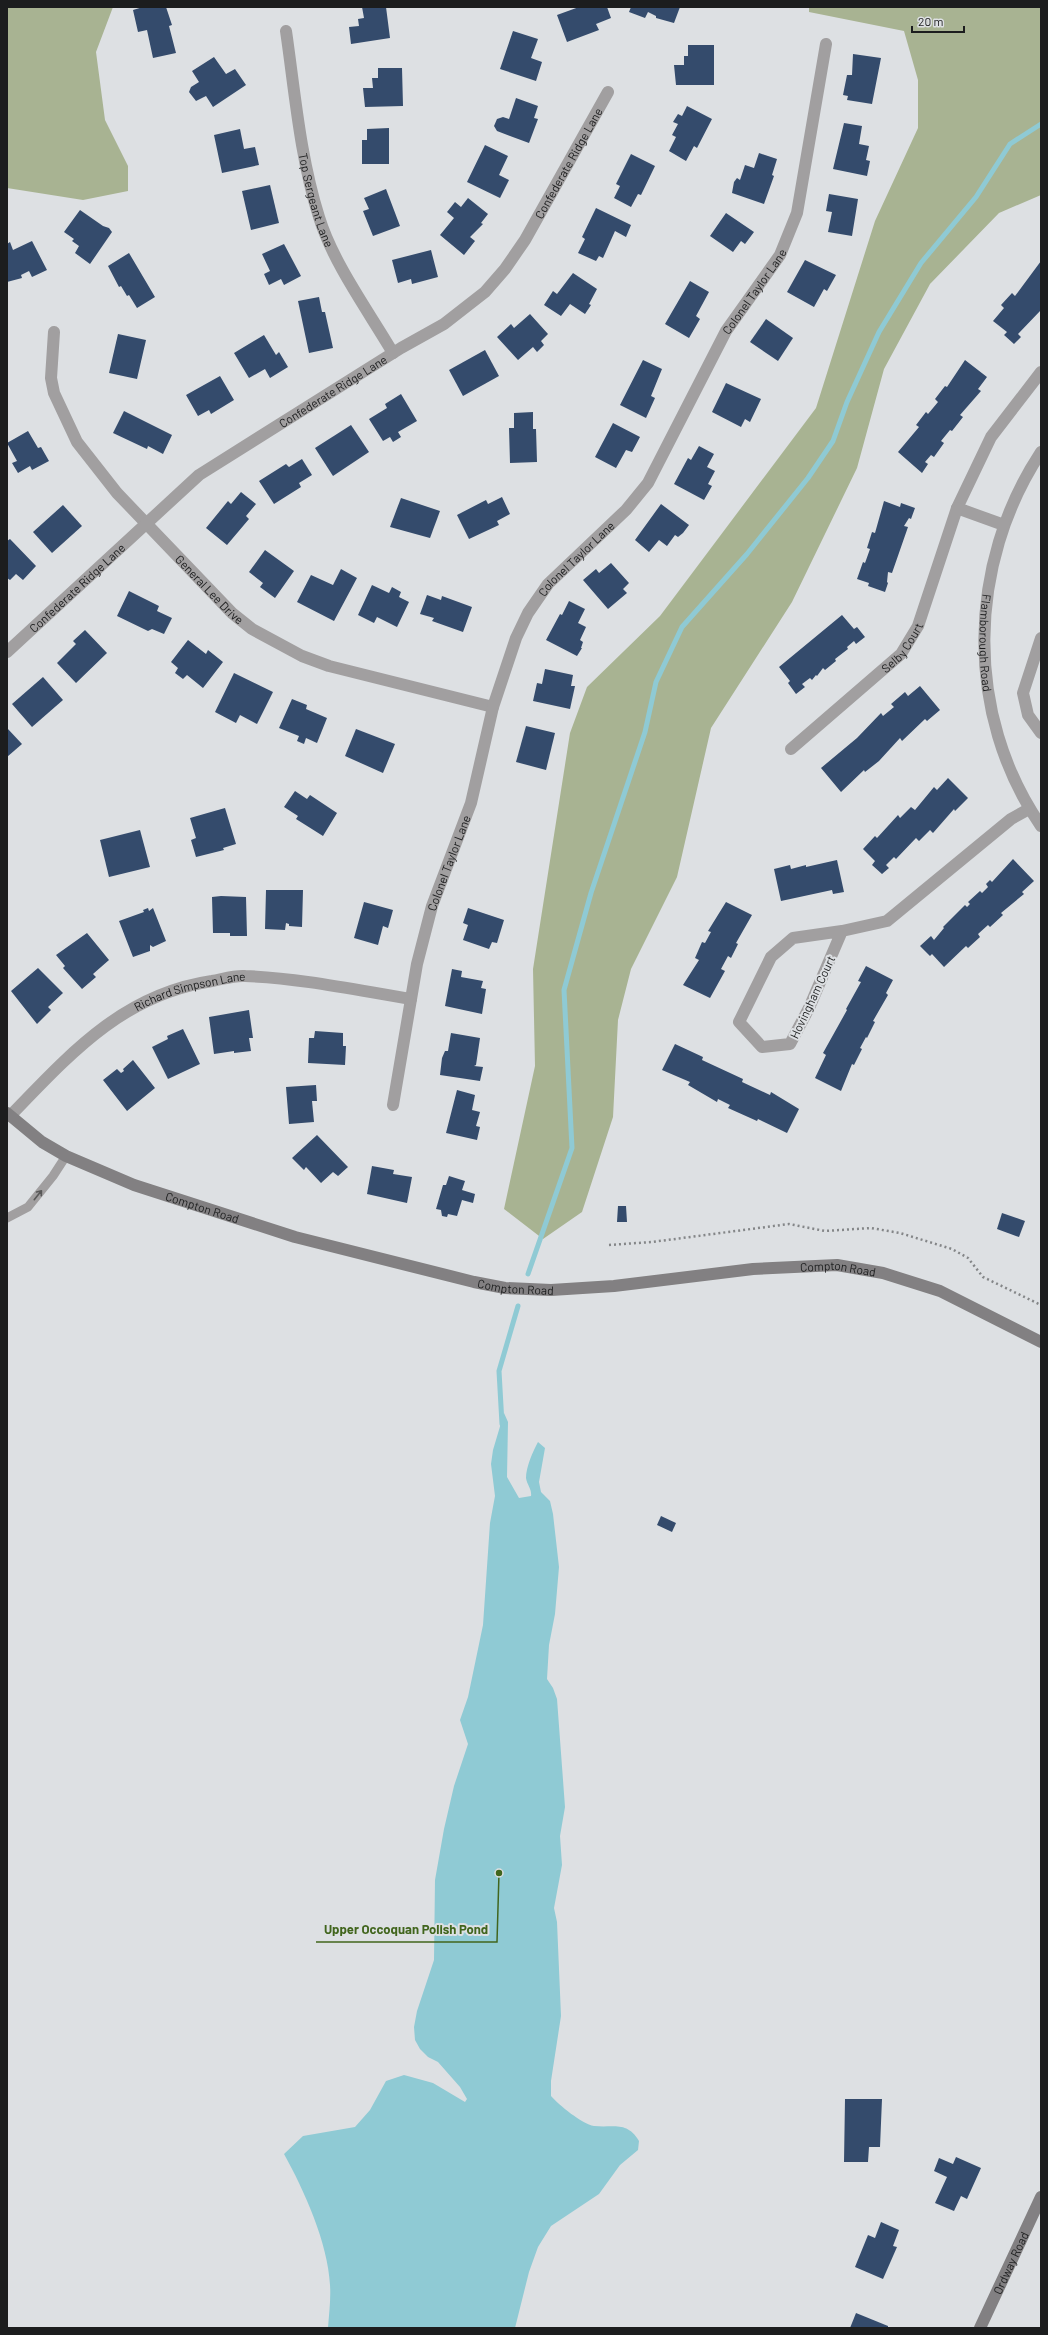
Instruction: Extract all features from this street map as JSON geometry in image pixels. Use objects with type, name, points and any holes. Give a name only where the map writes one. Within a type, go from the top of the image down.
[{"type":"street","name":"Top Sergeant Lane","points":[[286,31],[308,174],[319,218],[330,245],[393,353]]},
{"type":"street","name":"Colonel Taylor Lane","points":[[393,1105],[411,999],[432,906],[471,803],[493,707],[510,653],[528,613],[548,584],[626,510],[648,483],[726,331],[780,255],[797,213],[826,44]]},
{"type":"street","name":"Confederate Ridge Lane","points":[[7,652],[199,475],[461,312],[485,292],[506,268],[525,240],[608,92]]},
{"type":"street","name":"General Lee Drive","points":[[54,332],[51,378],[54,393],[66,420],[91,462],[146,523],[232,613],[252,629],[279,646],[329,666],[493,707]]},
{"type":"street","name":"Selby Court","points":[[791,749],[901,654],[918,626],[957,508],[991,436],[1041,372]]},
{"type":"street","name":"Flamborough Road","points":[[1041,452],[1021,484],[1004,525],[990,574],[984,640],[984,665],[997,733],[1011,769],[1029,808],[1041,826]]},
{"type":"street","points":[[957,508],[1004,525]]},
{"type":"street","points":[[1041,638],[1023,693],[1028,715],[1041,733]]},
{"type":"street","name":"Hovingham Court","points":[[842,931],[809,1008],[790,1044],[762,1047],[739,1022],[771,957],[793,938],[842,931],[887,921],[1010,819],[1029,808]]},
{"type":"street","name":"Richard Simpson Lane","points":[[8,1115],[55,1068],[101,1029],[140,1003],[186,985],[244,976],[315,984],[411,999]]},
{"type":"street","name":"Compton Road","points":[[8,1115],[42,1142],[66,1156],[134,1185],[184,1199],[241,1221],[474,1282],[505,1288],[551,1290],[614,1286],[760,1269],[837,1265],[883,1273],[940,1291],[1041,1342]]},
{"type":"street","name":"Ordway Road","points":[[980,2328],[1041,2196]]},
{"type":"lane","points":[[7,1218],[28,1207],[53,1176],[66,1156]]},
{"type":"path","points":[[609,1245],[652,1242],[789,1224],[825,1231],[871,1228],[900,1233],[952,1249],[968,1258],[982,1277],[1041,1305]]},
{"type":"green space","points":[[7,7],[113,7],[96,52],[105,120],[128,166],[128,191],[83,200],[7,188]]},
{"type":"green space","points":[[809,7],[1041,7],[1041,195],[999,213],[930,284],[884,369],[857,468],[792,602],[711,728],[677,877],[631,969],[618,1020],[613,1117],[582,1212],[543,1239],[504,1209],[535,1066],[533,969],[570,733],[587,687],[660,616],[816,408],[875,221],[918,128],[918,80],[904,31],[809,12]]},
{"type":"water","points":[[504,1413],[508,1422],[507,1477],[519,1498],[531,1496],[531,1491],[526,1478],[528,1464],[538,1442],[545,1448],[539,1482],[541,1492],[550,1501],[553,1514],[559,1567],[555,1614],[549,1645],[547,1679],[553,1688],[557,1699],[565,1807],[560,1836],[562,1865],[554,1908],[557,1922],[561,2016],[551,2081],[551,2096],[571,2114],[589,2125],[620,2127],[630,2130],[639,2141],[638,2150],[620,2165],[599,2194],[551,2226],[538,2247],[529,2272],[515,2328],[328,2328],[330,2290],[325,2252],[307,2200],[284,2154],[303,2136],[355,2127],[370,2110],[386,2081],[404,2075],[433,2083],[465,2102],[467,2099],[460,2087],[438,2062],[428,2057],[420,2049],[415,2040],[414,2027],[417,2011],[434,1960],[435,1880],[444,1829],[454,1786],[468,1744],[460,1720],[468,1697],[483,1625],[490,1523],[495,1496],[491,1464],[493,1450]]},
{"type":"building","points":[[143,7],[166,7],[172,25],[169,26],[176,53],[153,58],[147,30],[138,32],[133,10]]},
{"type":"building","points":[[362,7],[386,7],[390,38],[351,44],[349,27],[359,26],[358,19],[364,18]]},
{"type":"building","points":[[579,7],[607,7],[611,18],[596,24],[599,30],[567,42],[557,15]]},
{"type":"building","points":[[631,7],[680,7],[674,23],[656,18],[656,16],[648,12],[645,18],[629,12]]},
{"type":"building","points":[[513,31],[538,39],[531,58],[542,62],[536,81],[500,69]]},
{"type":"building","points":[[688,45],[714,45],[714,85],[676,85],[674,65],[684,65],[684,56],[688,56]]},
{"type":"building","points":[[853,54],[881,58],[872,104],[847,100],[848,96],[843,95],[847,75],[852,75]]},
{"type":"building","points":[[214,57],[226,74],[235,69],[246,85],[213,107],[206,96],[196,101],[189,92],[191,87],[199,82],[192,71]]},
{"type":"building","points":[[378,68],[402,68],[403,106],[365,107],[363,88],[373,88],[372,78],[378,78]]},
{"type":"building","points":[[516,98],[538,106],[534,118],[538,119],[529,143],[497,131],[494,126],[497,119],[503,117],[509,119]]},
{"type":"building","points":[[687,106],[712,119],[697,148],[694,146],[686,161],[669,151],[676,137],[672,135],[678,124],[673,122],[678,114],[682,116]]},
{"type":"building","points":[[844,123],[862,126],[859,144],[869,146],[866,160],[870,161],[867,176],[833,169]]},
{"type":"building","points":[[389,128],[389,164],[362,164],[362,140],[367,140],[367,129]]},
{"type":"building","points":[[240,129],[244,149],[255,147],[259,165],[222,173],[214,135]]},
{"type":"building","points":[[485,145],[508,156],[499,175],[509,180],[500,198],[467,182]]},
{"type":"building","points":[[759,153],[777,159],[772,175],[774,176],[764,204],[732,193],[734,182],[737,178],[740,180],[745,165],[754,168]]},
{"type":"building","points":[[631,154],[655,166],[641,195],[638,194],[631,207],[614,198],[620,186],[616,184]]},
{"type":"building","points":[[270,185],[279,223],[251,230],[242,191]]},
{"type":"building","points":[[386,189],[400,226],[373,236],[363,211],[369,209],[364,198]]},
{"type":"building","points":[[829,194],[858,199],[852,236],[828,232],[832,212],[826,211]]},
{"type":"building","points":[[468,198],[488,214],[481,223],[483,224],[470,237],[475,241],[464,255],[440,235],[454,218],[447,212],[455,202],[461,207]]},
{"type":"building","points":[[596,208],[631,225],[626,237],[615,231],[603,258],[599,256],[596,261],[578,253],[585,239],[582,237]]},
{"type":"building","points":[[80,210],[103,226],[109,228],[112,232],[90,264],[75,253],[79,246],[72,241],[74,239],[64,232]]},
{"type":"building","points":[[726,213],[754,232],[745,244],[741,241],[733,252],[710,236]]},
{"type":"building","points":[[32,241],[47,270],[32,277],[29,271],[21,275],[22,278],[7,282],[7,244],[10,242],[13,250]]},
{"type":"building","points":[[284,244],[301,276],[284,285],[281,279],[269,285],[264,274],[270,271],[262,254]]},
{"type":"building","points":[[431,250],[438,277],[412,284],[411,279],[398,283],[392,260]]},
{"type":"building","points":[[129,253],[155,297],[137,308],[129,295],[127,296],[121,286],[119,287],[108,266]]},
{"type":"building","points":[[805,260],[836,275],[827,291],[824,289],[814,307],[787,292]]},
{"type":"building","points":[[1041,261],[1041,310],[1018,334],[1021,337],[1014,344],[1004,335],[1007,332],[993,321],[1004,308],[1001,305],[1012,293],[1015,296]]},
{"type":"building","points":[[573,273],[597,289],[589,304],[591,305],[585,314],[570,304],[561,316],[544,305],[553,291],[557,294]]},
{"type":"building","points":[[690,281],[709,292],[696,316],[700,319],[689,338],[665,324]]},
{"type":"building","points":[[319,297],[322,312],[325,312],[333,348],[309,353],[298,301]]},
{"type":"building","points":[[530,314],[548,334],[541,341],[544,345],[537,352],[533,347],[518,360],[497,337],[511,324],[514,328]]},
{"type":"building","points":[[766,319],[793,338],[778,361],[750,342]]},
{"type":"building","points":[[118,334],[146,340],[137,379],[109,373]]},
{"type":"building","points":[[264,335],[276,355],[279,352],[288,367],[270,378],[265,369],[249,378],[234,353]]},
{"type":"building","points":[[485,350],[499,376],[463,396],[449,370]]},
{"type":"building","points":[[643,360],[662,369],[651,396],[655,398],[646,418],[620,405]]},
{"type":"building","points":[[965,360],[987,377],[978,389],[981,391],[960,415],[963,417],[952,431],[950,430],[941,441],[944,443],[934,457],[931,455],[925,462],[928,464],[922,473],[898,452],[919,427],[916,425],[926,412],[928,414],[938,402],[935,399],[945,386],[947,387]]},
{"type":"building","points":[[220,376],[234,400],[211,414],[209,410],[198,416],[186,395]]},
{"type":"building","points":[[726,383],[761,399],[750,422],[745,419],[741,427],[712,412]]},
{"type":"building","points":[[401,394],[417,421],[398,432],[401,437],[393,442],[390,437],[383,441],[369,419],[387,408],[385,404]]},
{"type":"building","points":[[124,411],[172,435],[163,454],[148,446],[147,449],[113,433]]},
{"type":"building","points":[[533,412],[533,429],[536,429],[537,462],[510,463],[509,428],[514,428],[514,413]]},
{"type":"building","points":[[613,423],[640,437],[632,452],[626,450],[616,468],[595,457]]},
{"type":"building","points":[[351,425],[369,452],[333,476],[315,448]]},
{"type":"building","points":[[28,431],[38,448],[41,447],[49,461],[32,470],[30,466],[18,473],[12,463],[17,461],[7,443]]},
{"type":"building","points":[[699,446],[714,454],[707,467],[715,471],[708,484],[712,486],[704,500],[674,484],[688,458],[691,460]]},
{"type":"building","points":[[302,459],[312,475],[299,483],[301,487],[274,504],[259,481],[286,464],[289,467]]},
{"type":"building","points":[[241,492],[256,504],[246,516],[249,519],[227,545],[206,528],[228,501],[231,504]]},
{"type":"building","points":[[502,497],[510,514],[497,521],[499,525],[469,539],[457,515],[486,500],[488,504]]},
{"type":"building","points":[[401,498],[440,511],[430,538],[390,527]]},
{"type":"building","points":[[884,501],[900,507],[901,503],[915,508],[911,519],[909,518],[904,526],[908,527],[892,573],[888,572],[888,583],[885,592],[868,586],[869,583],[857,579],[863,562],[865,563],[870,549],[867,548],[872,532],[875,533]]},
{"type":"building","points":[[661,504],[689,525],[678,537],[675,535],[667,546],[659,540],[649,552],[635,540]]},
{"type":"building","points":[[63,505],[82,526],[52,553],[33,532]]},
{"type":"building","points":[[10,539],[36,566],[23,580],[16,574],[10,580],[7,578],[7,541]]},
{"type":"building","points":[[265,550],[294,571],[275,598],[260,587],[263,583],[249,572]]},
{"type":"building","points":[[611,563],[629,583],[623,589],[627,593],[608,609],[583,580],[596,569],[599,573]]},
{"type":"building","points":[[341,569],[357,578],[334,621],[297,602],[311,575],[333,585]]},
{"type":"building","points":[[372,585],[389,593],[392,587],[401,592],[399,597],[409,602],[397,627],[377,617],[374,623],[358,615]]},
{"type":"building","points":[[129,591],[159,606],[157,611],[172,618],[164,634],[152,629],[148,631],[117,616]]},
{"type":"building","points":[[427,595],[441,600],[442,596],[472,607],[463,632],[432,621],[434,618],[420,614]]},
{"type":"building","points":[[569,601],[585,609],[578,623],[586,627],[580,640],[583,642],[582,648],[577,656],[546,640]]},
{"type":"building","points":[[842,615],[854,629],[857,627],[865,637],[856,644],[854,641],[847,647],[848,649],[835,659],[836,661],[825,670],[823,668],[812,680],[810,678],[802,684],[805,687],[796,694],[788,683],[790,681],[779,667]]},
{"type":"building","points":[[85,630],[107,653],[76,683],[57,663],[76,644],[73,641]]},
{"type":"building","points":[[188,640],[206,654],[208,650],[223,662],[203,688],[187,675],[183,679],[175,673],[178,668],[171,662]]},
{"type":"building","points":[[545,669],[573,675],[571,686],[575,686],[570,709],[533,701],[537,683],[542,684]]},
{"type":"building","points":[[234,673],[273,692],[257,724],[240,715],[236,723],[215,712]]},
{"type":"building","points":[[43,677],[63,700],[32,727],[12,704]]},
{"type":"building","points":[[920,686],[940,710],[927,721],[925,719],[902,741],[900,738],[879,761],[865,772],[864,770],[841,792],[821,768],[857,738],[881,713],[883,716],[894,707],[891,704],[905,692],[908,696]]},
{"type":"building","points":[[292,699],[307,705],[306,709],[327,718],[317,743],[306,738],[304,744],[297,741],[299,736],[279,728]]},
{"type":"building","points":[[526,726],[555,733],[546,770],[516,762]]},
{"type":"building","points":[[7,728],[22,744],[7,757]]},
{"type":"building","points":[[356,729],[395,744],[383,773],[345,756]]},
{"type":"building","points":[[948,778],[968,798],[955,811],[954,809],[933,833],[930,830],[919,841],[916,838],[896,859],[894,857],[886,865],[889,868],[882,874],[872,865],[875,861],[863,849],[875,836],[877,838],[898,815],[900,818],[911,807],[915,810],[934,787],[937,790]]},
{"type":"building","points":[[295,791],[307,799],[310,795],[337,813],[323,836],[296,819],[298,816],[284,807]]},
{"type":"building","points":[[225,808],[236,844],[223,848],[224,850],[196,857],[191,840],[196,838],[190,818]]},
{"type":"building","points":[[140,830],[150,867],[109,877],[100,840]]},
{"type":"building","points":[[1013,859],[1034,881],[1022,892],[1024,894],[1001,913],[1003,915],[990,927],[988,925],[978,934],[980,937],[968,948],[966,946],[944,967],[932,954],[930,956],[920,946],[931,936],[934,940],[944,928],[943,927],[965,905],[967,907],[970,904],[968,902],[980,891],[982,893],[988,887],[986,884],[990,880],[992,882]]},
{"type":"building","points":[[837,860],[844,892],[833,894],[832,890],[781,901],[774,869],[790,865],[791,869],[806,865],[806,867]]},
{"type":"building","points":[[266,890],[303,890],[302,927],[289,926],[289,924],[286,923],[285,930],[265,929]]},
{"type":"building","points":[[212,897],[246,897],[247,936],[230,936],[230,933],[213,933]]},
{"type":"building","points":[[364,902],[393,910],[388,928],[383,926],[378,945],[354,938]]},
{"type":"building","points":[[726,902],[752,915],[736,943],[738,944],[731,958],[728,956],[721,969],[725,971],[710,998],[683,985],[699,960],[695,958],[702,942],[705,943],[711,932],[708,931]]},
{"type":"building","points":[[148,908],[149,911],[153,908],[166,941],[153,947],[150,945],[150,951],[133,957],[119,921],[144,912],[143,910]]},
{"type":"building","points":[[468,908],[504,920],[497,943],[492,942],[489,949],[463,940],[468,925],[463,923]]},
{"type":"building","points":[[87,933],[109,960],[93,974],[96,977],[82,989],[63,968],[65,966],[56,955]]},
{"type":"building","points":[[866,966],[893,980],[886,993],[888,995],[873,1021],[875,1022],[860,1048],[862,1049],[854,1065],[852,1064],[841,1091],[815,1078],[826,1055],[823,1053],[861,982],[858,981]]},
{"type":"building","points":[[38,968],[63,993],[48,1007],[51,1010],[37,1024],[11,991]]},
{"type":"building","points":[[452,969],[462,971],[461,977],[483,981],[481,988],[486,989],[482,1014],[445,1006]]},
{"type":"building","points":[[249,1010],[253,1038],[249,1038],[251,1051],[234,1053],[234,1051],[214,1054],[209,1017]]},
{"type":"building","points":[[183,1029],[200,1064],[168,1079],[152,1047],[168,1039],[167,1036]]},
{"type":"building","points":[[315,1031],[343,1033],[343,1046],[346,1046],[345,1065],[308,1063],[309,1038],[314,1038]]},
{"type":"building","points":[[451,1033],[480,1038],[476,1065],[474,1066],[483,1067],[480,1081],[440,1075],[442,1058],[445,1051],[448,1051]]},
{"type":"building","points":[[675,1044],[703,1057],[702,1060],[743,1079],[742,1082],[770,1095],[771,1092],[799,1109],[787,1133],[758,1119],[757,1121],[728,1108],[730,1105],[718,1099],[717,1102],[688,1085],[690,1082],[662,1070]]},
{"type":"building","points":[[133,1060],[155,1088],[127,1111],[103,1080],[117,1069],[121,1073],[124,1071],[123,1069]]},
{"type":"building","points":[[316,1085],[317,1101],[312,1101],[314,1122],[289,1124],[286,1087]]},
{"type":"building","points":[[457,1090],[475,1095],[472,1110],[480,1112],[476,1126],[480,1127],[477,1140],[446,1133]]},
{"type":"building","points":[[317,1135],[348,1167],[338,1176],[333,1172],[321,1183],[306,1167],[304,1170],[292,1158]]},
{"type":"building","points":[[372,1166],[394,1170],[393,1174],[412,1177],[407,1203],[367,1194]]},
{"type":"building","points":[[449,1176],[465,1181],[462,1190],[475,1194],[473,1203],[462,1200],[457,1216],[448,1214],[447,1217],[442,1216],[441,1210],[436,1209],[443,1185],[446,1185]]},
{"type":"building","points":[[618,1206],[626,1206],[627,1222],[617,1222]]},
{"type":"building","points":[[1002,1213],[1025,1221],[1019,1237],[997,1229]]},
{"type":"building","points":[[661,1516],[676,1523],[672,1532],[657,1525]]},
{"type":"building","points":[[845,2099],[882,2099],[880,2147],[869,2147],[868,2162],[844,2162]]},
{"type":"building","points":[[956,2157],[981,2168],[967,2199],[961,2196],[954,2211],[935,2203],[947,2177],[934,2171],[939,2158],[953,2164]]},
{"type":"building","points":[[881,2222],[899,2230],[893,2246],[897,2247],[883,2279],[855,2267],[868,2235],[875,2238]]},
{"type":"building","points":[[856,2313],[888,2326],[888,2328],[850,2328]]},
{"type":"waterway","points":[[528,1274],[572,1148],[564,990],[591,893],[645,732],[656,682],[682,627],[747,554],[808,478],[833,441],[847,402],[879,332],[921,263],[976,197],[1010,144],[1041,124]]},
{"type":"waterway","points":[[502,1424],[499,1371],[518,1306]]},
{"type":"place","name":"Upper Occoquan Polish Pond","points":[[499,1873]]}]
